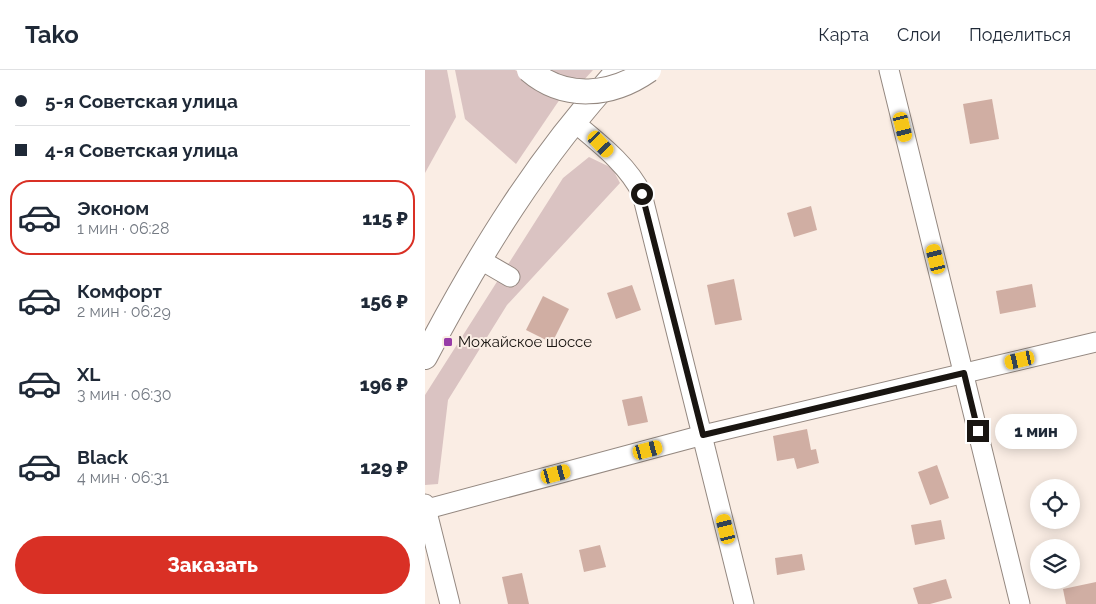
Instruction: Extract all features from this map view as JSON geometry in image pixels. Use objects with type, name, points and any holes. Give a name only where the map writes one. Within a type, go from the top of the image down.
[{"type":"main road","points":[[529,70],[553,86],[587,92],[607,90],[628,83],[649,70]]},
{"type":"main road","points":[[425,327],[455,269],[513,178],[549,129],[600,70]]},
{"type":"main road","points":[[425,357],[479,259],[525,187],[574,122],[619,70]]},
{"type":"street","points":[[889,70],[1020,604]]},
{"type":"street","points":[[574,122],[601,144],[636,181],[642,194],[744,604]]},
{"type":"street","points":[[479,259],[510,277]]},
{"type":"street","points":[[450,604],[426,506],[703,435],[1096,342]]},
{"type":"shaded area","points":[[425,70],[447,70],[456,117],[425,173]]},
{"type":"shaded area","points":[[455,70],[515,70],[560,99],[516,164],[465,119]]},
{"type":"shaded area","points":[[544,70],[593,70],[583,81],[548,74]]},
{"type":"shaded area","points":[[589,157],[612,168],[620,183],[507,305],[448,400],[438,484],[425,485],[425,395],[563,178]]},
{"type":"building","points":[[992,99],[999,139],[970,144],[963,104]]},
{"type":"building","points":[[811,206],[817,230],[794,237],[787,213]]},
{"type":"building","points":[[734,279],[742,320],[715,325],[707,285]]},
{"type":"building","points":[[1032,284],[1036,307],[1000,314],[996,291]]},
{"type":"building","points":[[632,285],[641,310],[616,319],[607,293]]},
{"type":"building","points":[[543,296],[569,309],[552,343],[526,330]]},
{"type":"building","points":[[642,396],[648,422],[628,426],[622,400]]},
{"type":"building","points":[[807,429],[811,450],[816,449],[819,463],[797,469],[794,458],[777,461],[773,436]]},
{"type":"building","points":[[937,465],[949,498],[930,505],[918,472]]},
{"type":"building","points":[[941,520],[945,539],[915,545],[911,525]]},
{"type":"building","points":[[600,545],[606,567],[584,572],[579,550]]},
{"type":"building","points":[[802,554],[805,570],[777,575],[775,558]]},
{"type":"building","points":[[522,573],[529,604],[508,604],[502,577]]},
{"type":"building","points":[[946,579],[952,598],[930,604],[918,604],[913,588]]},
{"type":"building","points":[[1096,582],[1096,604],[1066,604],[1063,589],[1080,589],[1080,585]]},
{"type":"place","name":"Можайское шоссе","points":[[448,342]]},
{"type":"route","points":[[642,194],[703,435],[964,373],[978,431]]}]
